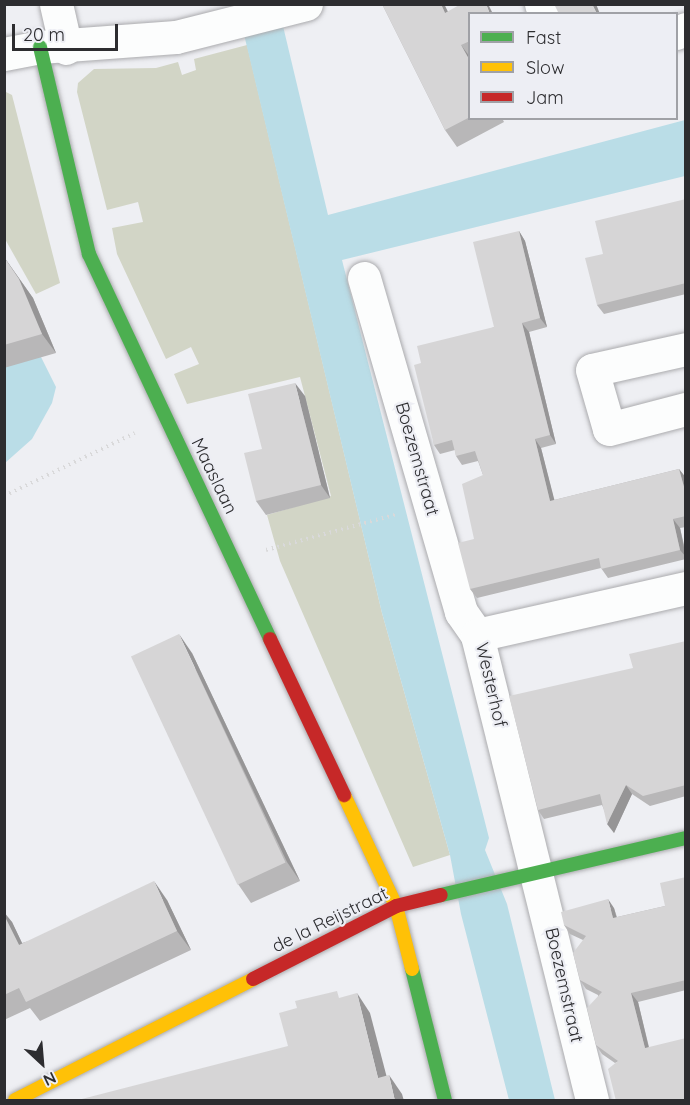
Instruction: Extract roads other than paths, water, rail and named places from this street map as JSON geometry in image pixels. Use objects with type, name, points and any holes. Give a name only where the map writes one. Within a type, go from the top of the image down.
[{"type":"street","points":[[53,48],[56,4]]},
{"type":"street","points":[[4,54],[176,37],[295,7]]},
{"type":"street","name":"Maaslaan","points":[[53,48],[89,254],[396,906],[445,1101]]},
{"type":"street","name":"Boezemstraat","points":[[364,278],[461,612],[477,636]]},
{"type":"street","points":[[686,349],[591,370],[609,429],[686,410]]},
{"type":"street","name":"Westerhof","points":[[523,874],[477,636],[686,588]]},
{"type":"street","name":"de la Reijstraat","points":[[15,1101],[396,906],[523,874],[686,838]]},
{"type":"street","name":"Boezemstraat","points":[[523,874],[591,1101]]},
{"type":"water","points":[[237,5],[278,5],[328,215],[685,120],[685,176],[342,260],[489,838],[485,850],[507,904],[555,1100],[509,1100],[461,914],[450,855],[382,613]]},
{"type":"water","points":[[34,343],[56,387],[52,403],[32,439],[5,463],[4,347]]}]
